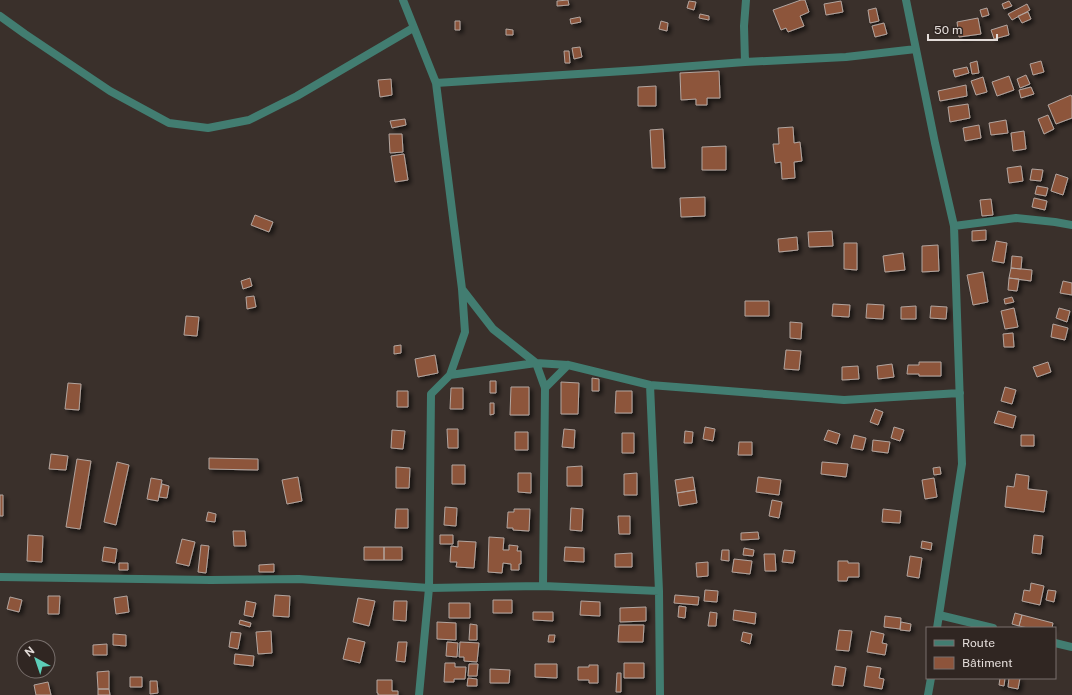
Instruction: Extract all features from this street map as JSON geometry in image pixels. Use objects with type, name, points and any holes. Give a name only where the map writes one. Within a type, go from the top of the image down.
[{"type":"street","points":[[403,0],[436,83],[462,289],[465,332],[450,374],[432,394],[429,588],[418,695]]},
{"type":"street","points":[[745,62],[744,26],[746,0]]},
{"type":"street","points":[[906,0],[935,143],[954,226],[962,464],[937,627]]},
{"type":"street","points":[[0,16],[110,91],[169,123],[208,128],[249,120],[297,96],[413,28]]},
{"type":"street","points":[[436,83],[745,62],[846,57],[916,49]]},
{"type":"street","points":[[954,226],[1016,218],[1055,222],[1072,226]]},
{"type":"street","points":[[462,289],[493,329],[536,363],[545,388],[543,586]]},
{"type":"street","points":[[450,374],[536,363],[568,365],[650,385],[844,400],[960,393]]},
{"type":"street","points":[[545,388],[568,365]]},
{"type":"street","points":[[650,385],[659,590],[660,695]]},
{"type":"street","points":[[0,577],[211,580],[298,578],[429,588],[543,586],[659,590]]},
{"type":"street","points":[[939,615],[989,627]]},
{"type":"street","points":[[1056,643],[1072,647]]},
{"type":"street","points":[[928,695],[930,679]]},
{"type":"building","points":[[568,0],[569,5],[557,6],[557,1]]},
{"type":"building","points":[[805,0],[809,12],[800,16],[804,26],[788,32],[786,28],[781,30],[773,10]]},
{"type":"building","points":[[689,1],[696,2],[694,10],[687,8]]},
{"type":"building","points":[[841,1],[843,12],[826,15],[824,4]]},
{"type":"building","points":[[1009,1],[1012,6],[1004,9],[1002,4]]},
{"type":"building","points":[[1027,4],[1030,10],[1012,20],[1008,14]]},
{"type":"building","points":[[876,8],[879,21],[870,23],[868,10]]},
{"type":"building","points":[[987,8],[989,15],[982,17],[980,10]]},
{"type":"building","points":[[1028,12],[1031,19],[1022,23],[1018,16]]},
{"type":"building","points":[[700,14],[709,16],[709,20],[699,18]]},
{"type":"building","points":[[580,17],[581,22],[571,24],[570,19]]},
{"type":"building","points":[[978,18],[981,34],[959,37],[957,22]]},
{"type":"building","points":[[455,21],[460,21],[460,30],[455,30]]},
{"type":"building","points":[[661,21],[668,23],[667,31],[659,29]]},
{"type":"building","points":[[884,23],[887,34],[875,37],[872,26]]},
{"type":"building","points":[[1007,25],[1009,35],[994,39],[991,30]]},
{"type":"building","points":[[506,29],[513,30],[513,35],[506,35]]},
{"type":"building","points":[[580,47],[582,57],[574,59],[572,48]]},
{"type":"building","points":[[564,51],[569,51],[570,63],[565,63]]},
{"type":"building","points":[[977,61],[979,73],[972,74],[970,63]]},
{"type":"building","points":[[1041,61],[1044,72],[1033,75],[1030,64]]},
{"type":"building","points":[[967,67],[969,73],[955,77],[953,70]]},
{"type":"building","points":[[719,71],[720,98],[707,98],[707,105],[696,105],[696,99],[681,100],[680,73]]},
{"type":"building","points":[[1026,75],[1030,84],[1020,88],[1017,79]]},
{"type":"building","points":[[1009,76],[1014,90],[997,96],[992,82]]},
{"type":"building","points":[[983,77],[987,92],[976,95],[971,81]]},
{"type":"building","points":[[391,79],[392,95],[380,97],[378,80]]},
{"type":"building","points":[[966,85],[967,96],[940,101],[938,91]]},
{"type":"building","points":[[656,86],[656,106],[638,106],[638,87]]},
{"type":"building","points":[[1031,87],[1034,94],[1021,98],[1019,90]]},
{"type":"building","points":[[1071,95],[1072,118],[1056,124],[1048,105]]},
{"type":"building","points":[[968,104],[970,118],[950,122],[948,107]]},
{"type":"building","points":[[1048,115],[1054,129],[1044,134],[1038,119]]},
{"type":"building","points":[[405,119],[406,125],[392,128],[390,121]]},
{"type":"building","points":[[1006,120],[1008,133],[991,135],[989,123]]},
{"type":"building","points":[[979,125],[981,138],[965,141],[963,128]]},
{"type":"building","points":[[793,127],[794,143],[800,142],[802,161],[794,162],[795,178],[782,179],[781,162],[775,163],[773,144],[779,144],[778,128]]},
{"type":"building","points":[[663,129],[665,168],[652,168],[650,130]]},
{"type":"building","points":[[1024,131],[1026,149],[1013,151],[1011,133]]},
{"type":"building","points":[[389,134],[402,134],[403,152],[390,153]]},
{"type":"building","points":[[726,146],[726,170],[702,170],[702,147]]},
{"type":"building","points":[[404,154],[408,180],[395,182],[391,156]]},
{"type":"building","points":[[1021,166],[1023,181],[1009,183],[1007,168]]},
{"type":"building","points":[[1032,169],[1043,170],[1041,181],[1030,180]]},
{"type":"building","points":[[1056,174],[1068,178],[1063,195],[1051,191]]},
{"type":"building","points":[[1037,186],[1048,188],[1046,196],[1035,194]]},
{"type":"building","points":[[705,197],[705,216],[681,217],[680,198]]},
{"type":"building","points":[[1034,198],[1047,201],[1045,210],[1032,207]]},
{"type":"building","points":[[991,199],[993,215],[982,216],[980,200]]},
{"type":"building","points":[[255,215],[273,222],[269,232],[251,225]]},
{"type":"building","points":[[986,230],[986,240],[972,241],[972,231]]},
{"type":"building","points":[[832,231],[833,246],[809,247],[808,232]]},
{"type":"building","points":[[797,237],[798,250],[779,252],[778,239]]},
{"type":"building","points":[[996,241],[1007,243],[1004,263],[992,261]]},
{"type":"building","points":[[844,243],[857,243],[857,270],[844,269]]},
{"type":"building","points":[[938,245],[939,271],[922,272],[922,246]]},
{"type":"building","points":[[903,253],[905,270],[885,272],[883,256]]},
{"type":"building","points":[[1012,256],[1022,257],[1021,269],[1011,268]]},
{"type":"building","points":[[1011,268],[1032,270],[1031,281],[1009,278]]},
{"type":"building","points":[[983,272],[988,302],[973,305],[967,275]]},
{"type":"building","points":[[250,278],[252,286],[243,289],[241,281]]},
{"type":"building","points":[[1009,278],[1019,279],[1017,291],[1008,290]]},
{"type":"building","points":[[1063,281],[1072,283],[1072,295],[1060,293]]},
{"type":"building","points":[[254,296],[256,307],[247,309],[246,297]]},
{"type":"building","points":[[1012,297],[1014,302],[1005,304],[1004,299]]},
{"type":"building","points":[[745,301],[769,301],[769,316],[745,316]]},
{"type":"building","points":[[833,304],[850,305],[849,317],[832,316]]},
{"type":"building","points":[[867,304],[884,305],[883,319],[866,318]]},
{"type":"building","points":[[916,306],[916,319],[901,319],[901,307]]},
{"type":"building","points":[[931,306],[947,307],[946,319],[930,318]]},
{"type":"building","points":[[1014,308],[1018,327],[1005,329],[1001,311]]},
{"type":"building","points":[[1059,308],[1070,311],[1067,322],[1056,318]]},
{"type":"building","points":[[186,316],[199,317],[197,336],[184,335]]},
{"type":"building","points":[[790,322],[802,323],[801,339],[790,338]]},
{"type":"building","points":[[1053,324],[1068,328],[1065,340],[1051,337]]},
{"type":"building","points":[[1013,333],[1014,347],[1004,347],[1003,334]]},
{"type":"building","points":[[401,345],[401,353],[394,354],[394,346]]},
{"type":"building","points":[[786,350],[801,351],[799,370],[784,369]]},
{"type":"building","points":[[435,355],[438,373],[418,377],[415,359]]},
{"type":"building","points":[[919,362],[941,362],[941,376],[919,376],[919,374],[907,374],[908,365],[919,365]]},
{"type":"building","points":[[1048,362],[1051,372],[1037,377],[1033,367]]},
{"type":"building","points":[[892,364],[894,377],[878,379],[877,366]]},
{"type":"building","points":[[858,366],[859,379],[842,380],[842,367]]},
{"type":"building","points":[[592,378],[599,379],[599,391],[592,391]]},
{"type":"building","points":[[490,381],[496,381],[496,393],[490,393]]},
{"type":"building","points":[[561,382],[579,383],[578,414],[561,414]]},
{"type":"building","points":[[68,383],[81,384],[79,410],[65,409]]},
{"type":"building","points":[[511,387],[529,387],[529,415],[510,415]]},
{"type":"building","points":[[1005,387],[1016,390],[1012,404],[1001,401]]},
{"type":"building","points":[[451,388],[463,388],[463,409],[450,409]]},
{"type":"building","points":[[397,391],[408,391],[408,407],[397,407]]},
{"type":"building","points":[[616,391],[632,391],[632,413],[615,413]]},
{"type":"building","points":[[490,403],[494,403],[494,414],[490,415]]},
{"type":"building","points":[[875,409],[883,412],[878,425],[870,422]]},
{"type":"building","points":[[998,411],[1016,416],[1013,428],[994,423]]},
{"type":"building","points":[[705,427],[715,429],[713,441],[703,439]]},
{"type":"building","points":[[894,427],[904,430],[900,441],[891,438]]},
{"type":"building","points":[[447,429],[458,429],[458,448],[448,448]]},
{"type":"building","points":[[564,429],[575,430],[574,448],[562,447]]},
{"type":"building","points":[[392,430],[405,431],[403,449],[391,448]]},
{"type":"building","points":[[828,430],[840,434],[837,444],[824,440]]},
{"type":"building","points":[[685,431],[693,432],[692,443],[684,443]]},
{"type":"building","points":[[515,432],[528,432],[528,450],[515,450]]},
{"type":"building","points":[[622,433],[634,433],[634,453],[622,453]]},
{"type":"building","points":[[854,435],[866,438],[863,450],[851,448]]},
{"type":"building","points":[[1021,435],[1034,435],[1034,446],[1021,446]]},
{"type":"building","points":[[873,440],[890,442],[888,453],[872,451]]},
{"type":"building","points":[[739,442],[752,442],[752,455],[738,455]]},
{"type":"building","points":[[51,454],[68,456],[66,470],[49,469]]},
{"type":"building","points":[[209,458],[258,459],[258,470],[209,469]]},
{"type":"building","points":[[77,459],[91,461],[80,529],[66,527]]},
{"type":"building","points":[[117,462],[129,465],[116,525],[104,522]]},
{"type":"building","points":[[822,462],[848,464],[846,477],[821,474]]},
{"type":"building","points":[[452,465],[465,465],[465,484],[452,484]]},
{"type":"building","points":[[582,466],[582,486],[567,486],[567,467]]},
{"type":"building","points":[[396,467],[410,468],[409,488],[396,488]]},
{"type":"building","points":[[940,467],[941,474],[934,475],[933,468]]},
{"type":"building","points":[[518,473],[531,473],[531,493],[518,492]]},
{"type":"building","points":[[637,473],[637,495],[624,495],[624,474]]},
{"type":"building","points":[[1016,474],[1029,476],[1028,489],[1047,491],[1044,512],[1005,507],[1007,486],[1014,487]]},
{"type":"building","points":[[298,477],[302,501],[287,504],[282,480]]},
{"type":"building","points":[[693,477],[695,490],[677,493],[675,480]]},
{"type":"building","points":[[758,477],[781,480],[779,495],[756,492]]},
{"type":"building","points":[[151,478],[162,480],[158,501],[147,499]]},
{"type":"building","points":[[934,478],[937,497],[925,499],[922,480]]},
{"type":"building","points":[[162,484],[169,486],[167,498],[159,497]]},
{"type":"building","points":[[695,490],[697,503],[679,506],[677,493]]},
{"type":"building","points":[[0,495],[3,495],[3,516],[0,516]]},
{"type":"building","points":[[772,500],[782,502],[779,518],[769,516]]},
{"type":"building","points":[[445,507],[457,508],[456,526],[444,525]]},
{"type":"building","points":[[571,508],[583,509],[582,531],[570,530]]},
{"type":"building","points":[[396,509],[408,509],[408,528],[395,528]]},
{"type":"building","points":[[514,509],[530,509],[529,531],[507,528],[508,512],[514,512]]},
{"type":"building","points":[[883,509],[901,511],[900,523],[882,522]]},
{"type":"building","points":[[208,512],[216,514],[215,522],[206,521]]},
{"type":"building","points":[[618,516],[630,516],[630,534],[619,534]]},
{"type":"building","points":[[233,531],[245,531],[246,546],[234,546]]},
{"type":"building","points":[[758,532],[759,539],[741,540],[741,533]]},
{"type":"building","points":[[28,535],[43,536],[42,562],[27,561]]},
{"type":"building","points":[[440,535],[453,535],[453,544],[440,544]]},
{"type":"building","points":[[1034,535],[1043,536],[1041,554],[1032,553]]},
{"type":"building","points":[[489,537],[504,538],[503,550],[509,550],[509,545],[518,546],[517,551],[521,551],[521,564],[519,564],[519,570],[511,570],[511,564],[503,563],[502,573],[488,572]]},
{"type":"building","points":[[182,539],[195,542],[189,566],[176,563]]},
{"type":"building","points":[[458,541],[476,542],[474,568],[456,567],[457,562],[450,562],[451,546],[458,547]]},
{"type":"building","points":[[922,541],[932,543],[931,550],[921,548]]},
{"type":"building","points":[[201,545],[209,546],[206,573],[198,572]]},
{"type":"building","points":[[104,547],[117,549],[115,563],[102,561]]},
{"type":"building","points":[[364,547],[384,547],[384,560],[364,560]]},
{"type":"building","points":[[384,547],[402,547],[402,560],[384,560]]},
{"type":"building","points":[[565,547],[584,548],[584,562],[564,561]]},
{"type":"building","points":[[744,548],[754,550],[753,556],[743,555]]},
{"type":"building","points":[[722,550],[729,550],[729,561],[721,560]]},
{"type":"building","points":[[784,550],[795,551],[793,563],[782,562]]},
{"type":"building","points":[[632,553],[632,567],[615,567],[615,554]]},
{"type":"building","points":[[764,554],[775,554],[776,571],[765,571]]},
{"type":"building","points":[[910,556],[922,558],[919,578],[907,576]]},
{"type":"building","points":[[734,559],[752,561],[750,574],[732,572]]},
{"type":"building","points":[[838,561],[859,563],[859,577],[848,577],[847,581],[838,581]]},
{"type":"building","points":[[708,562],[708,576],[697,577],[696,563]]},
{"type":"building","points":[[119,563],[128,563],[128,570],[119,570]]},
{"type":"building","points":[[274,564],[274,572],[259,572],[259,565]]},
{"type":"building","points":[[1031,583],[1044,586],[1040,605],[1022,601],[1024,590],[1030,591]]},
{"type":"building","points":[[705,590],[718,591],[717,602],[704,601]]},
{"type":"building","points":[[1048,590],[1056,591],[1054,602],[1046,600]]},
{"type":"building","points":[[275,595],[290,596],[289,617],[273,616]]},
{"type":"building","points":[[675,595],[699,597],[698,605],[674,603]]},
{"type":"building","points":[[48,596],[60,596],[59,614],[48,614]]},
{"type":"building","points":[[127,596],[129,612],[116,614],[114,598]]},
{"type":"building","points":[[10,597],[22,600],[19,612],[7,609]]},
{"type":"building","points":[[358,598],[375,601],[369,626],[353,622]]},
{"type":"building","points":[[493,600],[512,600],[512,613],[493,613]]},
{"type":"building","points":[[246,601],[256,603],[253,617],[244,615]]},
{"type":"building","points":[[394,601],[407,601],[406,621],[393,620]]},
{"type":"building","points":[[581,601],[600,602],[600,616],[580,615]]},
{"type":"building","points":[[449,603],[470,603],[470,618],[449,618]]},
{"type":"building","points":[[679,606],[686,607],[685,618],[678,617]]},
{"type":"building","points":[[646,607],[646,621],[620,622],[620,608]]},
{"type":"building","points":[[734,610],[756,613],[755,624],[733,620]]},
{"type":"building","points":[[533,612],[553,612],[553,621],[533,620]]},
{"type":"building","points":[[710,612],[717,613],[716,626],[708,626]]},
{"type":"building","points":[[1015,613],[1022,615],[1019,626],[1012,624]]},
{"type":"building","points":[[1022,615],[1053,623],[1052,627],[1019,626]]},
{"type":"building","points":[[885,616],[901,618],[900,629],[884,627]]},
{"type":"building","points":[[240,620],[251,623],[250,627],[239,624]]},
{"type":"building","points":[[437,622],[456,623],[456,640],[437,639]]},
{"type":"building","points":[[901,622],[911,624],[910,631],[900,630]]},
{"type":"building","points":[[470,624],[477,625],[477,640],[469,640]]},
{"type":"building","points":[[619,625],[644,625],[643,642],[618,642]]},
{"type":"building","points":[[839,630],[852,631],[849,651],[836,650]]},
{"type":"building","points":[[271,631],[272,653],[258,654],[256,632]]},
{"type":"building","points":[[871,631],[884,634],[882,643],[887,644],[885,655],[867,652]]},
{"type":"building","points":[[231,632],[241,633],[238,649],[229,647]]},
{"type":"building","points":[[743,632],[752,634],[750,644],[741,641]]},
{"type":"building","points":[[113,634],[126,635],[126,646],[113,645]]},
{"type":"building","points":[[549,635],[555,635],[554,642],[548,642]]},
{"type":"building","points":[[348,638],[365,642],[360,663],[343,659]]},
{"type":"building","points":[[398,642],[407,642],[405,662],[396,661]]},
{"type":"building","points":[[447,642],[458,643],[457,657],[446,656]]},
{"type":"building","points":[[460,642],[479,643],[477,662],[464,661],[464,657],[459,657]]},
{"type":"building","points":[[107,644],[107,655],[93,655],[93,645]]},
{"type":"building","points":[[235,654],[254,656],[253,666],[234,664]]},
{"type":"building","points":[[445,663],[455,663],[455,667],[466,667],[465,679],[454,679],[454,682],[444,682]]},
{"type":"building","points":[[624,663],[644,663],[644,678],[624,678]]},
{"type":"building","points":[[469,664],[478,664],[477,676],[468,676]]},
{"type":"building","points":[[535,664],[557,664],[557,678],[535,677]]},
{"type":"building","points":[[589,665],[598,665],[598,683],[589,683],[589,680],[578,680],[578,667],[589,667]]},
{"type":"building","points":[[835,666],[846,668],[843,686],[832,685]]},
{"type":"building","points":[[867,666],[881,668],[879,678],[884,679],[882,689],[864,686]]},
{"type":"building","points":[[490,669],[510,670],[509,683],[490,683]]},
{"type":"building","points":[[109,671],[109,689],[98,689],[97,672]]},
{"type":"building","points":[[617,673],[621,673],[621,692],[616,692]]},
{"type":"building","points":[[130,677],[142,677],[142,687],[130,687]]},
{"type":"building","points":[[468,678],[477,679],[477,686],[467,686]]},
{"type":"building","points":[[1000,679],[1005,679],[1004,686],[999,685]]},
{"type":"building","points":[[1009,679],[1020,679],[1018,689],[1008,687]]},
{"type":"building","points":[[377,680],[392,680],[392,691],[398,691],[398,695],[378,695]]},
{"type":"building","points":[[150,681],[157,681],[158,693],[150,694]]},
{"type":"building","points":[[48,682],[51,695],[36,695],[34,685]]},
{"type":"building","points":[[98,689],[109,689],[110,695],[98,695]]}]
